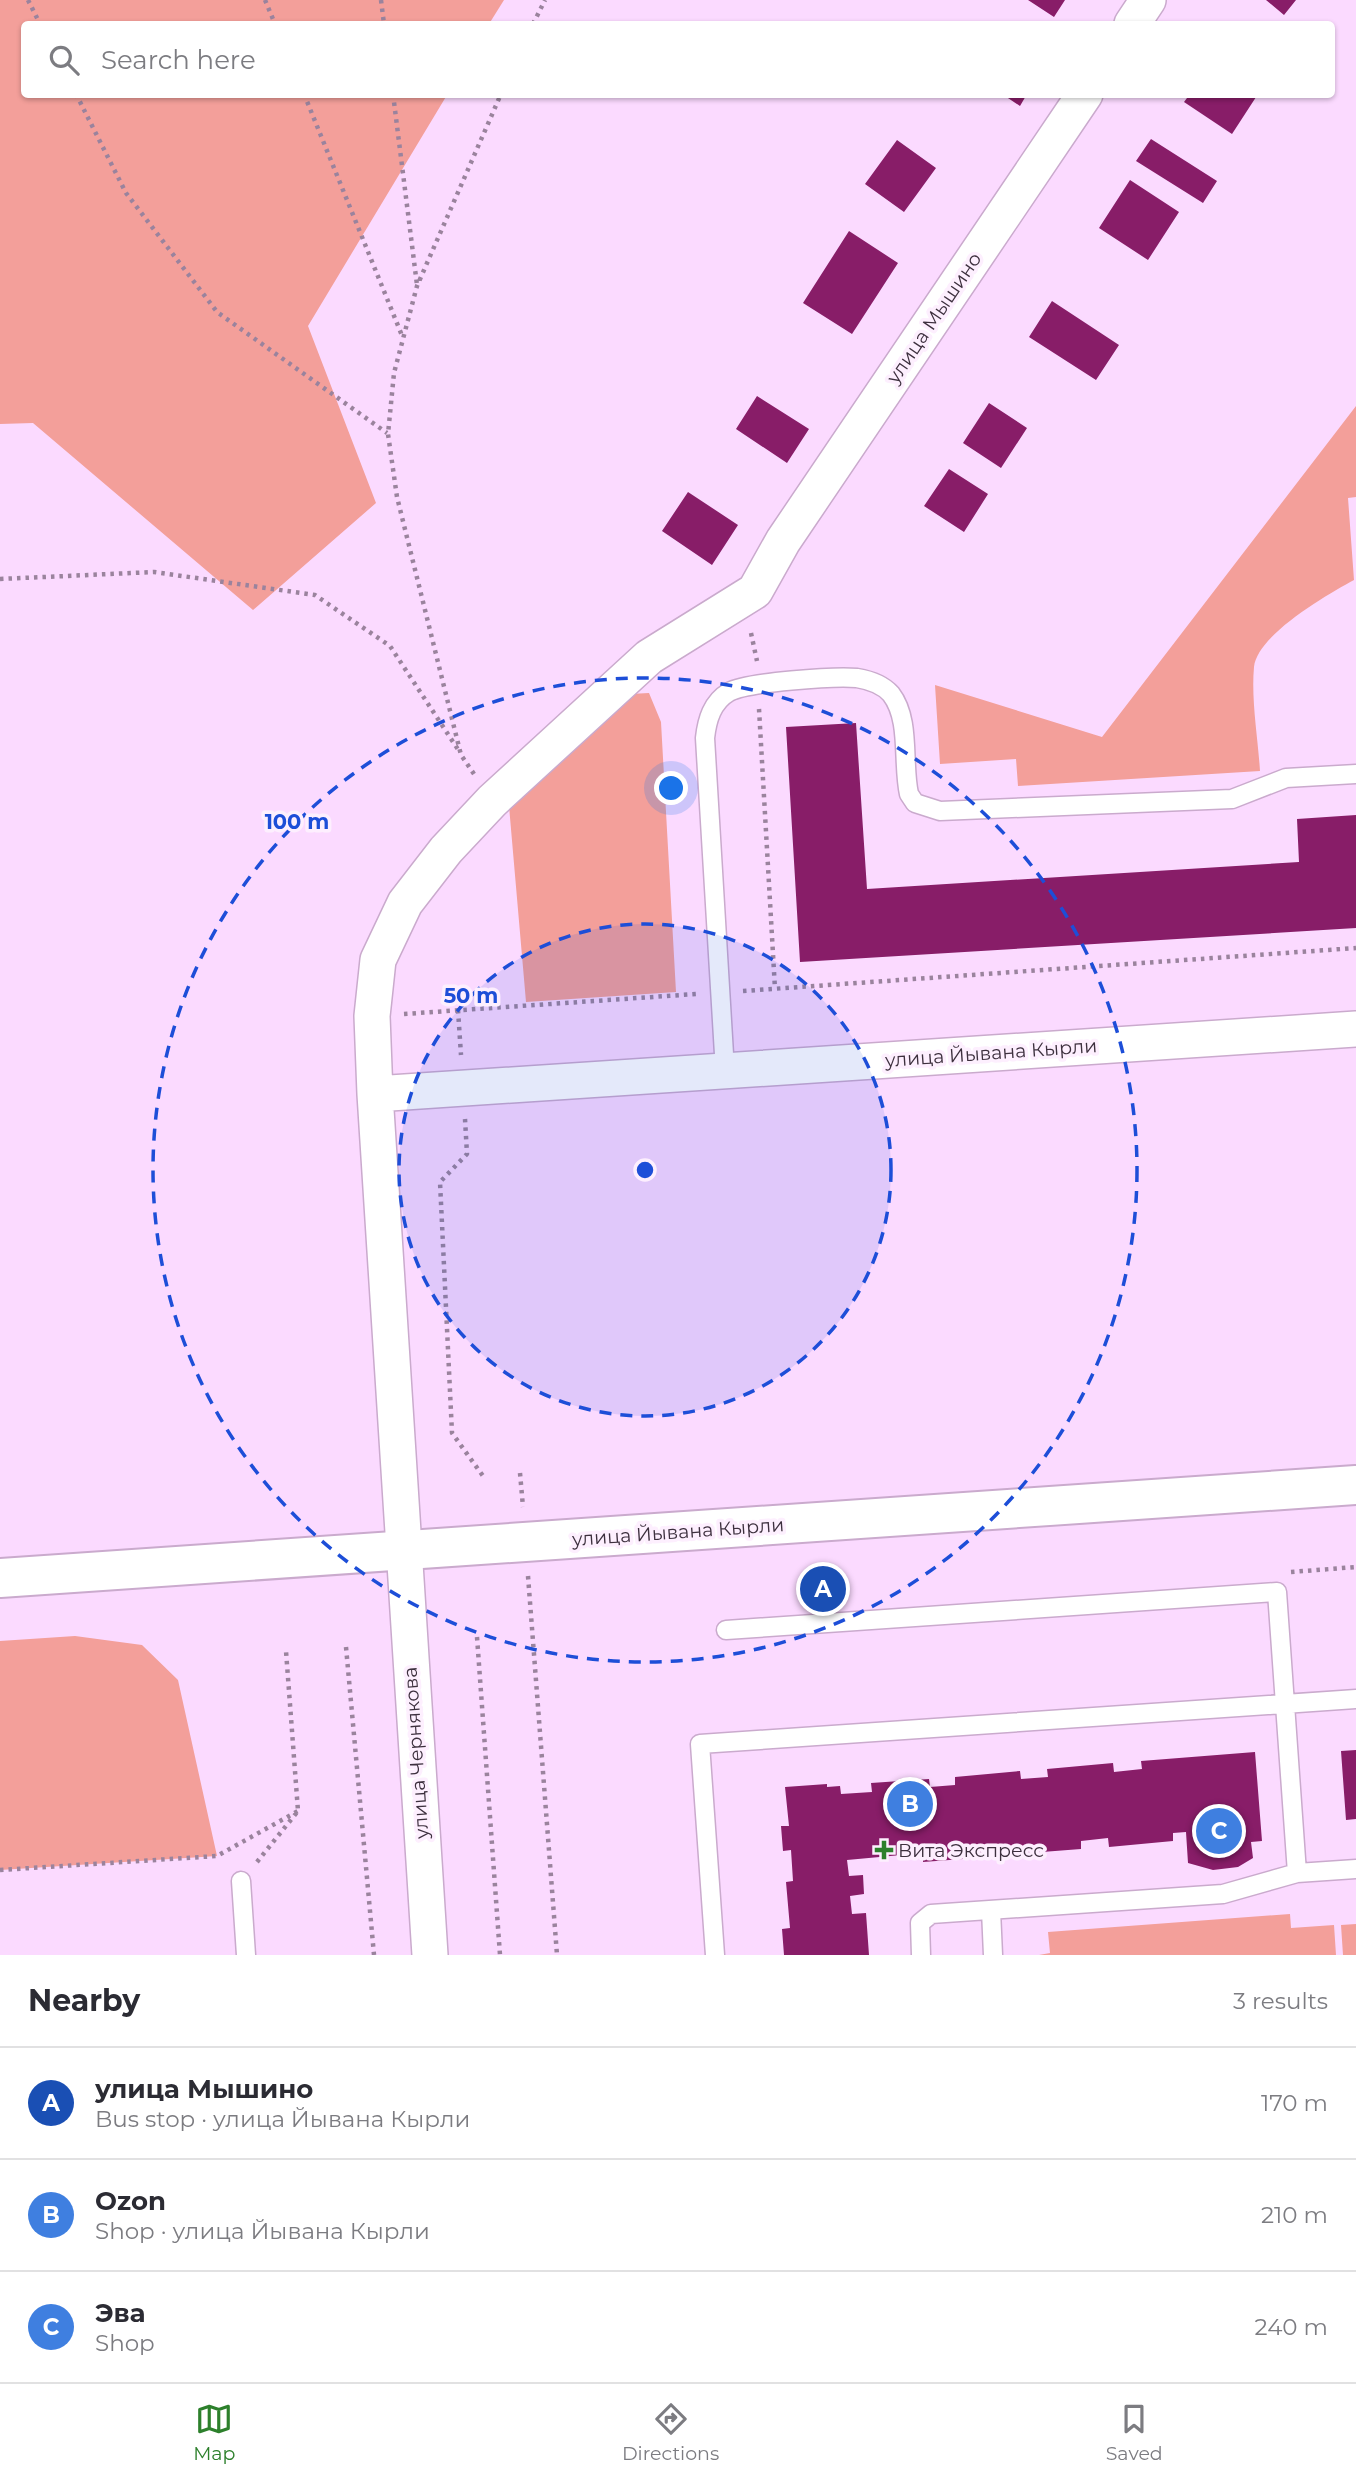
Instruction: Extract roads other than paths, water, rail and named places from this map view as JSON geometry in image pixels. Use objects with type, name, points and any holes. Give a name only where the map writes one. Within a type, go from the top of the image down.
[{"type":"main road","name":"улица Йывана Кырли","points":[[0,1578],[1356,1485]]},
{"type":"street","points":[[1134,21],[1148,0]]},
{"type":"street","name":"улица Мышино","points":[[372,1016],[378,960],[405,903],[446,850],[492,801],[649,657],[755,591],[783,541],[1081,98]]},
{"type":"street","name":"улица Чернякова","points":[[372,1016],[430,1955]]},
{"type":"street","name":"улица Йывана Кырли","points":[[375,1094],[1356,1029]]},
{"type":"lane","points":[[725,1071],[706,725],[710,712],[729,692],[758,684],[856,678],[888,691],[901,716],[909,794],[915,803],[940,811],[1233,799],[1286,778],[1356,774]]},
{"type":"lane","points":[[726,1630],[1277,1592],[1297,1873]]},
{"type":"lane","points":[[715,1955],[700,1744],[1356,1699]]},
{"type":"lane","points":[[921,1955],[919,1927],[926,1916],[1223,1895],[1297,1873],[1356,1869]]},
{"type":"lane","points":[[241,1881],[246,1955]]},
{"type":"lane","points":[[990,1910],[993,1955]]},
{"type":"place","name":"улица Мышино","points":[[823,1589]]},
{"type":"place","name":"Ozon","points":[[910,1804]]},
{"type":"place","name":"Эва","points":[[1219,1831]]},
{"type":"place","name":"Вита Экспресс","points":[[884,1850]]}]
